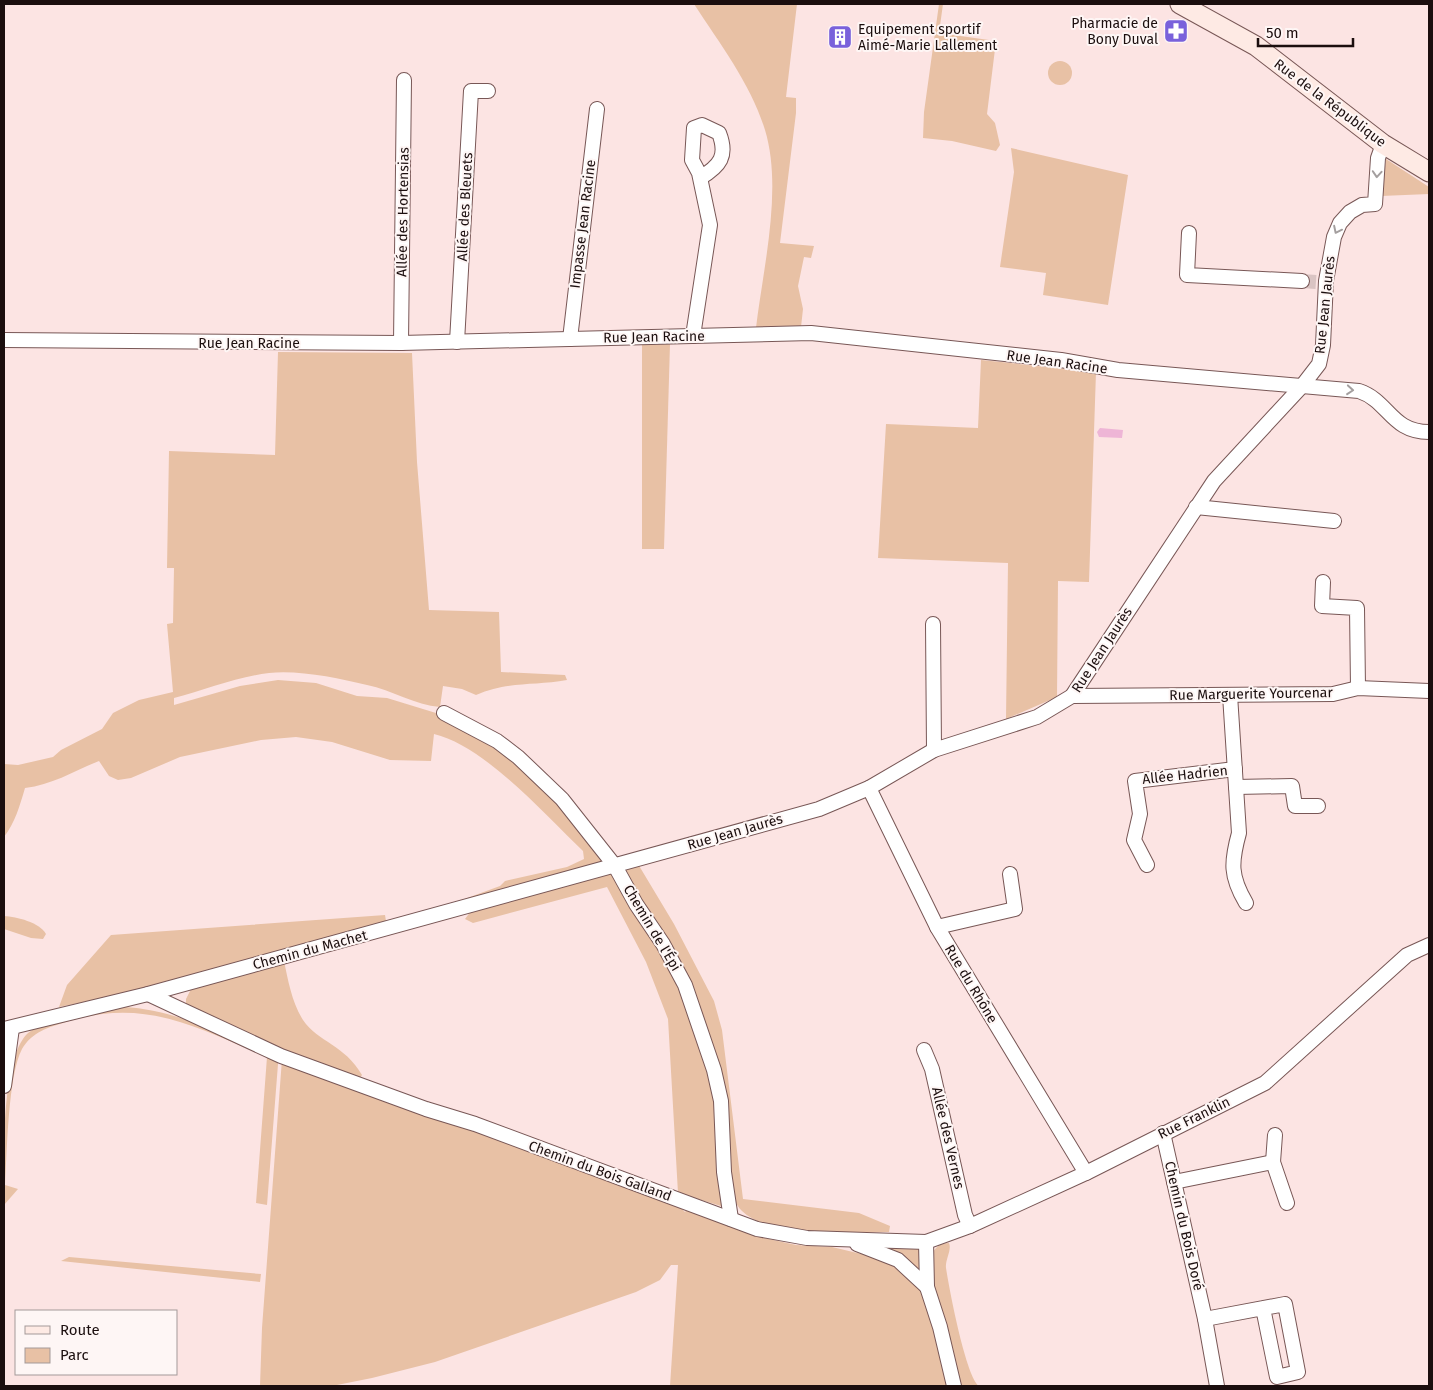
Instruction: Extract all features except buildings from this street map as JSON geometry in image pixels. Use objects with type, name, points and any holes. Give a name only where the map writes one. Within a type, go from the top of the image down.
[{"type":"street","name":"Rue de la République","points":[[1180,4],[1199,8],[1256,46],[1383,144],[1429,172]]},
{"type":"street","name":"Allée des Hortensias","points":[[402,344],[404,80]]},
{"type":"street","name":"Allée des Bleuets","points":[[457,342],[471,91],[488,91]]},
{"type":"street","name":"Impasse Jean Racine","points":[[570,339],[597,108]]},
{"type":"street","name":"Rue Jean Jaurès","points":[[615,866],[819,809],[868,788],[934,750],[1037,717],[1072,696],[1214,480],[1302,386],[1319,364],[1323,345],[1321,282],[1334,237],[1340,223],[1356,208],[1362,205],[1375,204],[1378,158],[1383,144]]},
{"type":"street","points":[[693,336],[710,225],[700,178]]},
{"type":"street","points":[[1189,233],[1186,274],[1302,281]]},
{"type":"street","name":"Rue Jean Racine","points":[[4,340],[402,344],[811,333],[1061,360],[1118,370],[1358,391],[1368,394],[1402,426],[1417,432],[1429,432]]},
{"type":"street","points":[[1196,507],[1334,521]]},
{"type":"street","points":[[1323,582],[1322,606],[1357,608],[1358,688]]},
{"type":"street","points":[[933,624],[934,750]]},
{"type":"street","name":"Rue Marguerite Yourcenar","points":[[1072,696],[1333,694],[1358,688],[1429,691]]},
{"type":"street","name":"Allée Hadrien","points":[[1230,695],[1239,833],[1234,852],[1233,870],[1236,885],[1246,903]]},
{"type":"street","name":"Chemin de l'Épi","points":[[444,713],[497,741],[518,757],[562,799],[615,866],[636,904],[663,944],[685,985],[714,1070],[721,1101],[724,1172],[731,1219]]},
{"type":"street","name":"Allée Hadrien","points":[[1147,866],[1134,840],[1140,814],[1135,781],[1235,769]]},
{"type":"street","name":"Allée Hadrien","points":[[1236,787],[1292,786],[1295,806],[1318,806]]},
{"type":"street","name":"Rue du Rhône","points":[[868,788],[937,927],[1086,1173]]},
{"type":"street","name":"Chemin du Machet","points":[[8,1029],[148,994],[615,866]]},
{"type":"street","points":[[937,927],[1016,909],[1010,874]]},
{"type":"street","name":"Rue Franklin","points":[[926,1242],[970,1226],[1086,1173],[1265,1083],[1407,955],[1429,945]]},
{"type":"street","name":"Chemin du Bois Galland","points":[[148,994],[281,1056],[775,1234],[846,1240],[926,1242]]},
{"type":"street","points":[[4,1086],[8,1029]]},
{"type":"street","name":"Allée des Vernes","points":[[924,1050],[932,1069],[965,1215],[970,1226]]},
{"type":"street","name":"Chemin du Bois Doré","points":[[1163,1133],[1205,1319],[1217,1386]]},
{"type":"street","points":[[1275,1135],[1273,1162],[1287,1203]]},
{"type":"street","points":[[1174,1182],[1273,1162]]},
{"type":"street","points":[[846,1240],[898,1260],[927,1287]]},
{"type":"street","points":[[926,1242],[927,1287],[940,1327],[954,1386]]},
{"type":"street","points":[[1205,1319],[1263,1308],[1285,1304],[1298,1372],[1277,1377],[1263,1308]]},
{"type":"green space","points":[[694,4],[797,4],[786,97],[796,98],[796,113],[780,243],[814,246],[811,258],[804,257],[798,286],[803,309],[801,327],[756,328],[770,229],[772,177],[770,153],[765,130],[752,97],[734,65]]},
{"type":"green space","points":[[939,4],[943,4],[939,33],[996,41],[987,114],[995,123],[1000,145],[996,151],[952,141],[923,138],[924,112]]},
{"type":"green space","points":[[1060,61],[1068,65],[1072,73],[1068,81],[1060,85],[1052,81],[1048,73],[1052,65]]},
{"type":"green space","points":[[1011,148],[1128,175],[1108,305],[1043,295],[1046,273],[1000,267],[1014,172]]},
{"type":"green space","points":[[1386,159],[1429,187],[1429,194],[1381,196]]},
{"type":"green space","points":[[670,344],[664,549],[642,549],[642,345]]},
{"type":"green space","points":[[278,352],[412,353],[417,462],[429,610],[499,612],[501,672],[565,675],[567,680],[510,686],[476,695],[462,689],[443,686],[440,707],[431,706],[376,687],[318,675],[281,672],[257,675],[174,698],[174,705],[240,686],[278,680],[316,683],[357,696],[387,698],[436,713],[480,734],[560,801],[605,863],[128,993],[59,1007],[67,985],[111,935],[385,915],[386,921],[459,901],[500,886],[505,881],[567,867],[584,859],[583,851],[533,801],[494,767],[453,741],[434,734],[431,761],[390,760],[332,742],[296,737],[261,740],[180,757],[131,778],[118,780],[109,776],[99,761],[54,781],[25,788],[14,820],[4,837],[4,764],[18,765],[53,757],[61,750],[102,729],[113,713],[139,700],[173,692],[167,624],[173,623],[174,568],[167,568],[169,451],[275,455]]},
{"type":"green space","points":[[981,360],[1096,372],[1089,582],[1058,581],[1057,697],[1006,719],[1008,563],[878,558],[886,424],[978,428]]},
{"type":"green space","points":[[638,864],[674,924],[714,1001],[722,1030],[743,1199],[859,1213],[890,1226],[889,1232],[833,1233],[772,1227],[742,1211],[735,1201],[729,1173],[728,1109],[719,1067],[710,1038],[685,983],[626,877],[624,867]]},
{"type":"green space","points":[[612,874],[676,974],[709,1069],[716,1108],[724,1197],[721,1206],[678,1193],[668,1019],[646,962],[607,887],[473,923],[465,919],[471,911],[600,875]]},
{"type":"green space","points":[[4,916],[33,923],[46,934],[43,939],[31,938],[4,929]]},
{"type":"green space","points":[[284,961],[293,999],[303,1020],[316,1034],[348,1057],[362,1075],[360,1078],[282,1049],[186,1005],[186,999],[191,989]]},
{"type":"green space","points":[[124,1007],[164,1013],[202,1025],[276,1056],[278,1064],[267,1205],[256,1203],[267,1057],[193,1026],[145,1014],[121,1013],[94,1015],[53,1026],[36,1034],[22,1049],[17,1061],[11,1095],[5,1185],[18,1189],[4,1205],[4,1140],[8,1089],[12,1065],[19,1046],[28,1033],[47,1023],[88,1012]]},
{"type":"green space","points":[[282,1059],[679,1206],[685,1212],[688,1208],[760,1237],[796,1245],[832,1247],[891,1261],[921,1289],[951,1386],[670,1386],[678,1265],[671,1265],[660,1280],[636,1292],[435,1362],[332,1386],[260,1386],[262,1328]]},
{"type":"green space","points":[[949,1243],[950,1249],[946,1268],[954,1312],[969,1367],[979,1386],[960,1386],[931,1272],[933,1252],[939,1246]]},
{"type":"green space","points":[[873,1244],[920,1248],[925,1277]]},
{"type":"green space","points":[[69,1257],[261,1274],[260,1282],[61,1261]]},
{"type":"shaded area","points":[[1100,428],[1123,430],[1122,438],[1099,437],[1097,432]]},
{"type":"tunnel","points":[[1302,281],[1317,282]]},
{"type":"place","name":"Pharmacie de Bony Duval","points":[[1176,31]]},
{"type":"place","name":"Equipement sportif Aimé-Marie Lallement","points":[[840,37]]}]
